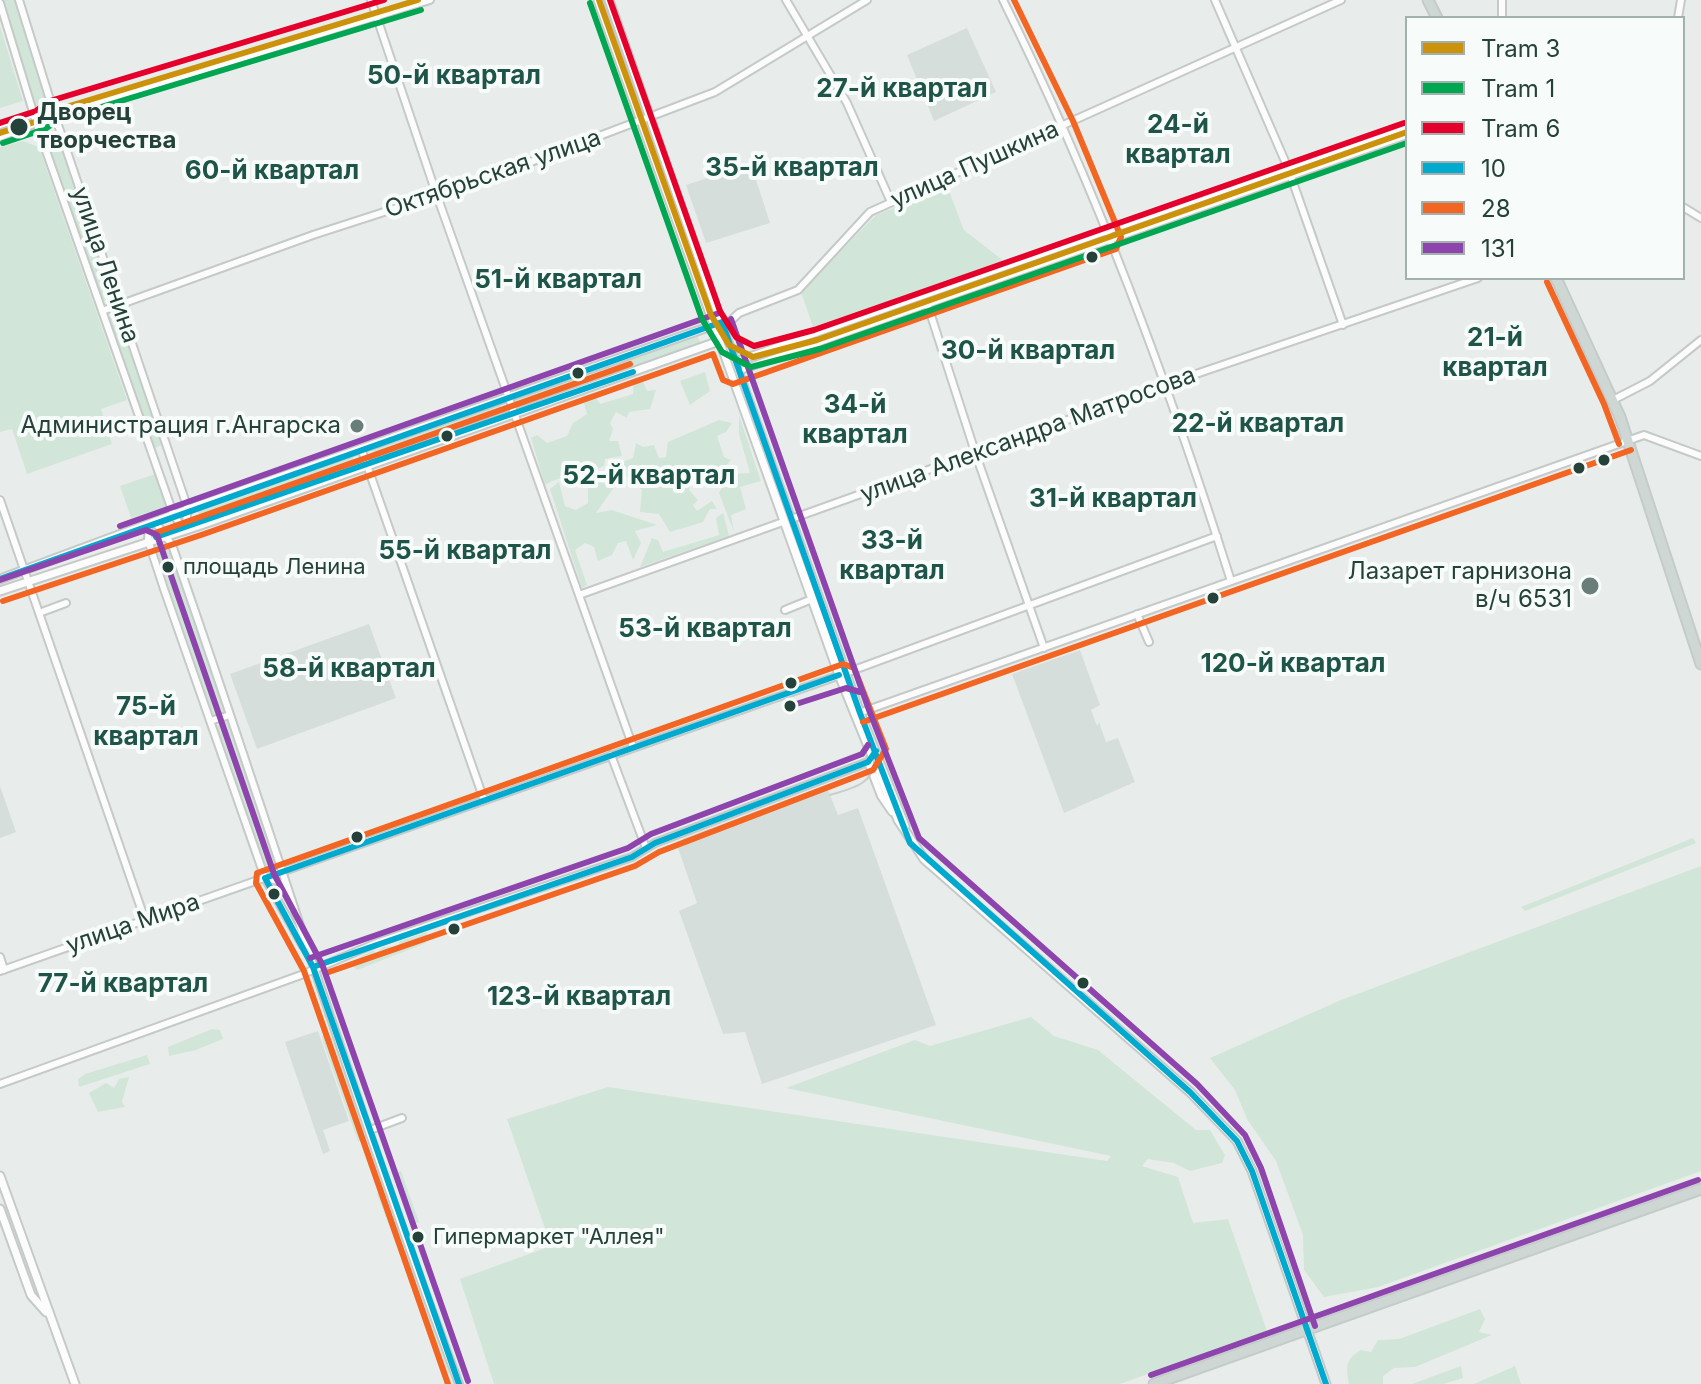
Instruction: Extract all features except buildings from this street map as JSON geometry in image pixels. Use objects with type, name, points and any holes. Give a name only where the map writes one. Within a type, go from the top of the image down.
[{"type":"main road","points":[[1557,280],[1613,400],[1701,664]]},
{"type":"main road","points":[[1154,1384],[1701,1189]]},
{"type":"street","name":"улица Ленина","points":[[19,0],[188,509],[185,530]]},
{"type":"street","points":[[371,0],[436,193],[633,747]]},
{"type":"street","points":[[0,137],[55,116],[430,0]]},
{"type":"street","points":[[598,0],[640,122],[721,330]]},
{"type":"street","points":[[609,0],[734,372],[872,756],[898,820],[910,843],[924,859],[1190,1092],[1237,1141],[1252,1171],[1326,1384]]},
{"type":"street","points":[[786,0],[847,103],[891,202]]},
{"type":"street","name":"Октябрьская улица","points":[[102,311],[640,122],[715,92],[867,0]]},
{"type":"street","points":[[1003,0],[1064,125],[1111,240],[1166,385],[1231,581]]},
{"type":"street","points":[[1215,0],[1289,172],[1343,325]]},
{"type":"street","name":"улица Пушкина","points":[[721,330],[739,313],[798,290],[870,212],[1341,0]]},
{"type":"street","name":"улица Ленина","points":[[0,3],[37,125],[102,311],[174,516],[185,530]]},
{"type":"street","points":[[0,125],[34,114],[55,116]]},
{"type":"street","points":[[734,372],[1111,240],[1405,127]]},
{"type":"street","points":[[731,362],[1107,230],[1405,136]]},
{"type":"street","name":"улица Александра Матросова","points":[[579,595],[1166,385],[1472,280]]},
{"type":"street","points":[[924,296],[1044,648]]},
{"type":"street","points":[[0,579],[361,448],[721,330]]},
{"type":"street","points":[[0,591],[185,530],[515,414],[721,330]]},
{"type":"street","points":[[1613,400],[1650,381],[1701,340]]},
{"type":"street","points":[[857,714],[1644,435],[1701,456]]},
{"type":"street","points":[[361,448],[484,800]]},
{"type":"street","points":[[0,500],[145,920]]},
{"type":"street","points":[[787,520],[812,599],[843,674]]},
{"type":"street","points":[[152,524],[167,535],[284,870],[313,967],[459,1384]]},
{"type":"street","points":[[152,524],[148,540],[265,878],[313,967]]},
{"type":"street","name":"улица Мира","points":[[2,970],[843,674],[1217,536]]},
{"type":"street","points":[[785,610],[812,599]]},
{"type":"street","points":[[39,613],[66,603]]},
{"type":"street","points":[[1137,614],[1149,642]]},
{"type":"street","points":[[210,721],[230,715]]},
{"type":"street","points":[[611,755],[646,848]]},
{"type":"street","points":[[872,756],[910,843]]},
{"type":"street","points":[[0,1084],[301,975],[313,967],[632,857],[646,848],[872,756]]},
{"type":"street","points":[[265,878],[281,883],[298,918]]},
{"type":"street","points":[[0,957],[2,970]]},
{"type":"street","points":[[370,1130],[402,1118]]},
{"type":"street","points":[[0,1176],[75,1384]]},
{"type":"street","points":[[0,1209],[31,1295],[51,1317]]},
{"type":"street","points":[[6,1226],[17,1222]]},
{"type":"shaded area","points":[[967,28],[996,92],[934,121],[907,55]]},
{"type":"shaded area","points":[[751,164],[770,223],[706,243],[686,185]]},
{"type":"shaded area","points":[[369,624],[396,698],[257,749],[230,674]]},
{"type":"shaded area","points":[[1080,650],[1100,705],[1091,710],[1097,726],[1099,722],[1106,742],[1118,738],[1135,782],[1064,813],[1012,674]]},
{"type":"shaded area","points":[[826,785],[838,815],[858,808],[936,1025],[762,1084],[745,1032],[723,1034],[679,911],[697,903],[678,848],[684,846],[682,839]]},
{"type":"shaded area","points":[[0,786],[16,832],[0,838]]},
{"type":"shaded area","points":[[318,1031],[349,1121],[323,1130],[330,1151],[323,1154],[285,1042]]},
{"type":"green space","points":[[3,0],[16,0],[48,104],[35,109]]},
{"type":"green space","points":[[0,26],[23,101],[0,108]]},
{"type":"green space","points":[[58,134],[112,298],[103,301],[46,138]]},
{"type":"green space","points":[[23,141],[39,147],[127,400],[101,409],[112,444],[27,474],[12,429],[0,432],[0,147]]},
{"type":"green space","points":[[947,186],[964,230],[1005,262],[813,327],[801,292],[876,215]]},
{"type":"green space","points":[[118,314],[163,445],[154,448],[109,317]]},
{"type":"green space","points":[[696,333],[701,344],[517,409],[514,397]]},
{"type":"green space","points":[[705,372],[710,391],[690,405],[680,381]]},
{"type":"green space","points":[[641,377],[647,391],[656,390],[650,409],[629,412],[627,418],[616,412],[610,423],[613,429],[609,441],[618,441],[622,456],[605,459],[604,466],[597,469],[545,485],[531,438],[537,435],[547,443],[567,436],[573,423],[587,414],[582,396],[593,393],[600,404],[633,394],[634,378]]},
{"type":"green space","points":[[500,404],[504,415],[376,459],[372,449]]},
{"type":"green space","points":[[739,415],[761,481],[740,487],[746,509],[731,515],[734,532],[719,493],[730,474],[750,473],[739,434]]},
{"type":"green space","points":[[719,420],[732,423],[726,432],[717,436],[724,457],[731,460],[726,466],[716,467],[714,475],[693,479],[689,490],[698,500],[693,505],[697,511],[712,501],[717,509],[710,509],[703,522],[670,532],[659,514],[640,512],[642,490],[624,474],[622,462],[633,458],[636,443],[643,447],[654,445],[659,458],[666,457],[668,442]]},
{"type":"green space","points":[[352,455],[356,467],[202,521],[197,509]]},
{"type":"green space","points":[[155,474],[166,507],[131,518],[120,486]]},
{"type":"green space","points":[[594,481],[615,486],[596,513],[612,510],[657,525],[635,531],[641,543],[633,560],[626,541],[618,543],[612,555],[598,561],[594,547],[585,543],[575,550],[587,585],[582,588],[550,489],[559,482],[565,506],[576,510],[588,503],[588,484]]},
{"type":"green space","points":[[723,513],[729,536],[640,567],[652,538],[658,540],[663,552],[719,535],[716,518]]},
{"type":"green space","points":[[169,549],[225,712],[212,716],[156,553]]},
{"type":"green space","points":[[228,721],[278,862],[265,867],[216,726]]},
{"type":"green space","points":[[1693,838],[1696,843],[1525,911],[1521,907]]},
{"type":"green space","points":[[1701,866],[1701,1171],[1378,1287],[1324,1297],[1304,1270],[1303,1235],[1276,1161],[1247,1119],[1235,1090],[1210,1058],[1341,1000]]},
{"type":"green space","points":[[427,932],[426,943],[357,970],[353,966],[353,961],[373,950],[376,953],[383,947],[398,946],[400,941]]},
{"type":"green space","points":[[1031,1017],[1054,1036],[1098,1050],[1196,1130],[1210,1130],[1225,1155],[1222,1163],[1190,1171],[1174,1163],[1148,1159],[1142,1166],[1178,1177],[1193,1223],[1228,1219],[1267,1331],[1120,1384],[494,1384],[460,1279],[551,1246],[507,1119],[608,1087],[1107,1161],[1111,1156],[786,1088],[915,1040],[930,1046]]},
{"type":"green space","points":[[212,1029],[220,1030],[223,1039],[169,1056],[168,1047]]},
{"type":"green space","points":[[322,1036],[331,1036],[367,1137],[362,1141],[358,1141],[323,1042]]},
{"type":"green space","points":[[147,1055],[150,1064],[79,1087],[78,1079],[85,1074]]},
{"type":"green space","points":[[129,1077],[122,1102],[125,1107],[98,1112],[89,1093],[106,1083],[114,1088],[119,1079]]},
{"type":"green space","points":[[401,1171],[419,1222],[414,1224],[394,1173]]},
{"type":"green space","points":[[381,1189],[401,1237],[396,1244],[377,1194]]},
{"type":"green space","points":[[405,1250],[449,1376],[444,1375],[440,1367],[401,1258]]},
{"type":"green space","points":[[1480,1309],[1485,1319],[1479,1332],[1492,1335],[1415,1367],[1394,1368],[1383,1376],[1383,1384],[1349,1384],[1349,1360],[1361,1350],[1371,1352],[1378,1340],[1399,1339]]},
{"type":"green space","points":[[1461,1366],[1463,1378],[1443,1384],[1412,1384]]},
{"type":"green space","points":[[1515,1366],[1521,1384],[1474,1384]]},
{"type":"tram line","name":"6","points":[[0,123],[36,111],[50,101],[384,0]]},
{"type":"tram line","name":"3","points":[[0,133],[41,120],[53,111],[418,0]]},
{"type":"tram line","name":"3","points":[[599,0],[711,315],[729,345],[753,357],[817,340],[1405,133]]},
{"type":"tram line","name":"6","points":[[610,0],[720,311],[736,337],[754,346],[814,330],[1404,123]]},
{"type":"tram line","name":"1","points":[[590,3],[702,319],[722,352],[751,367],[820,349],[1405,144]]},
{"type":"tram line","name":"1","points":[[3,143],[45,129],[58,120],[421,10]]},
{"type":"tram line","points":[[721,333],[874,755],[874,765],[867,779],[855,787],[830,795]]},
{"type":"tram line","points":[[739,382],[741,367],[762,355]]},
{"type":"transit line","name":"28","points":[[3,601],[204,534],[713,354],[723,380],[733,384],[1116,249],[1121,237],[1073,121],[1014,0]]},
{"type":"transit line","name":"28","points":[[1547,282],[1604,404],[1619,444]]},
{"type":"transit line","name":"131","points":[[120,526],[719,313]]},
{"type":"transit line","name":"131","points":[[731,319],[869,710],[919,838],[1197,1084],[1245,1135],[1261,1168],[1315,1326]]},
{"type":"transit line","name":"10","points":[[722,322],[860,713],[910,843],[1190,1092],[1237,1141],[1252,1171],[1326,1384]]},
{"type":"transit line","name":"10","points":[[0,579],[722,322]]},
{"type":"transit line","name":"28","points":[[155,533],[630,364]]},
{"type":"transit line","name":"10","points":[[156,537],[633,372]]},
{"type":"transit line","name":"28","points":[[863,722],[1631,450]]},
{"type":"transit line","name":"131","points":[[0,580],[146,530],[157,535],[274,874],[322,964],[468,1381]]},
{"type":"transit line","name":"28","points":[[326,973],[635,866],[659,852],[873,770],[886,749],[854,668],[843,664],[257,873],[256,883],[304,971],[448,1384]]},
{"type":"transit line","name":"10","points":[[459,1384],[313,967],[265,878],[839,675]]},
{"type":"transit line","name":"131","points":[[790,706],[846,688],[860,692]]},
{"type":"transit line","name":"131","points":[[310,958],[628,848],[651,834],[862,754],[868,745]]},
{"type":"transit line","name":"10","points":[[313,967],[632,857],[655,843],[868,762],[876,751]]},
{"type":"transit line","name":"131","points":[[1151,1375],[1698,1180]]},
{"type":"place","name":"Дворец творчества","points":[[19,127]]},
{"type":"place","name":"Администрация г.Ангарска","points":[[357,426]]},
{"type":"place","name":"площадь Ленина","points":[[168,567]]},
{"type":"place","name":"Лазарет гарнизона в/ч 6531","points":[[1590,586]]},
{"type":"place","name":"Гипермаркет \"Аллея\"","points":[[418,1237]]},
{"type":"district","name":"50-й квартал","points":[[454,76]]},
{"type":"district","name":"27-й квартал","points":[[902,89]]},
{"type":"district","name":"24-й квартал","points":[[1178,140]]},
{"type":"district","name":"35-й квартал","points":[[792,168]]},
{"type":"district","name":"60-й квартал","points":[[272,171]]},
{"type":"district","name":"51-й квартал","points":[[558,280]]},
{"type":"district","name":"30-й квартал","points":[[1028,351]]},
{"type":"district","name":"21-й квартал","points":[[1495,353]]},
{"type":"district","name":"34-й квартал","points":[[855,420]]},
{"type":"district","name":"22-й квартал","points":[[1258,424]]},
{"type":"district","name":"52-й квартал","points":[[649,476]]},
{"type":"district","name":"31-й квартал","points":[[1113,499]]},
{"type":"district","name":"55-й квартал","points":[[465,551]]},
{"type":"district","name":"33-й квартал","points":[[892,556]]},
{"type":"district","name":"53-й квартал","points":[[705,629]]},
{"type":"district","name":"120-й квартал","points":[[1293,664]]},
{"type":"district","name":"58-й квартал","points":[[349,669]]},
{"type":"district","name":"75-й квартал","points":[[146,722]]},
{"type":"district","name":"77-й квартал","points":[[123,984]]},
{"type":"district","name":"123-й квартал","points":[[579,997]]}]
